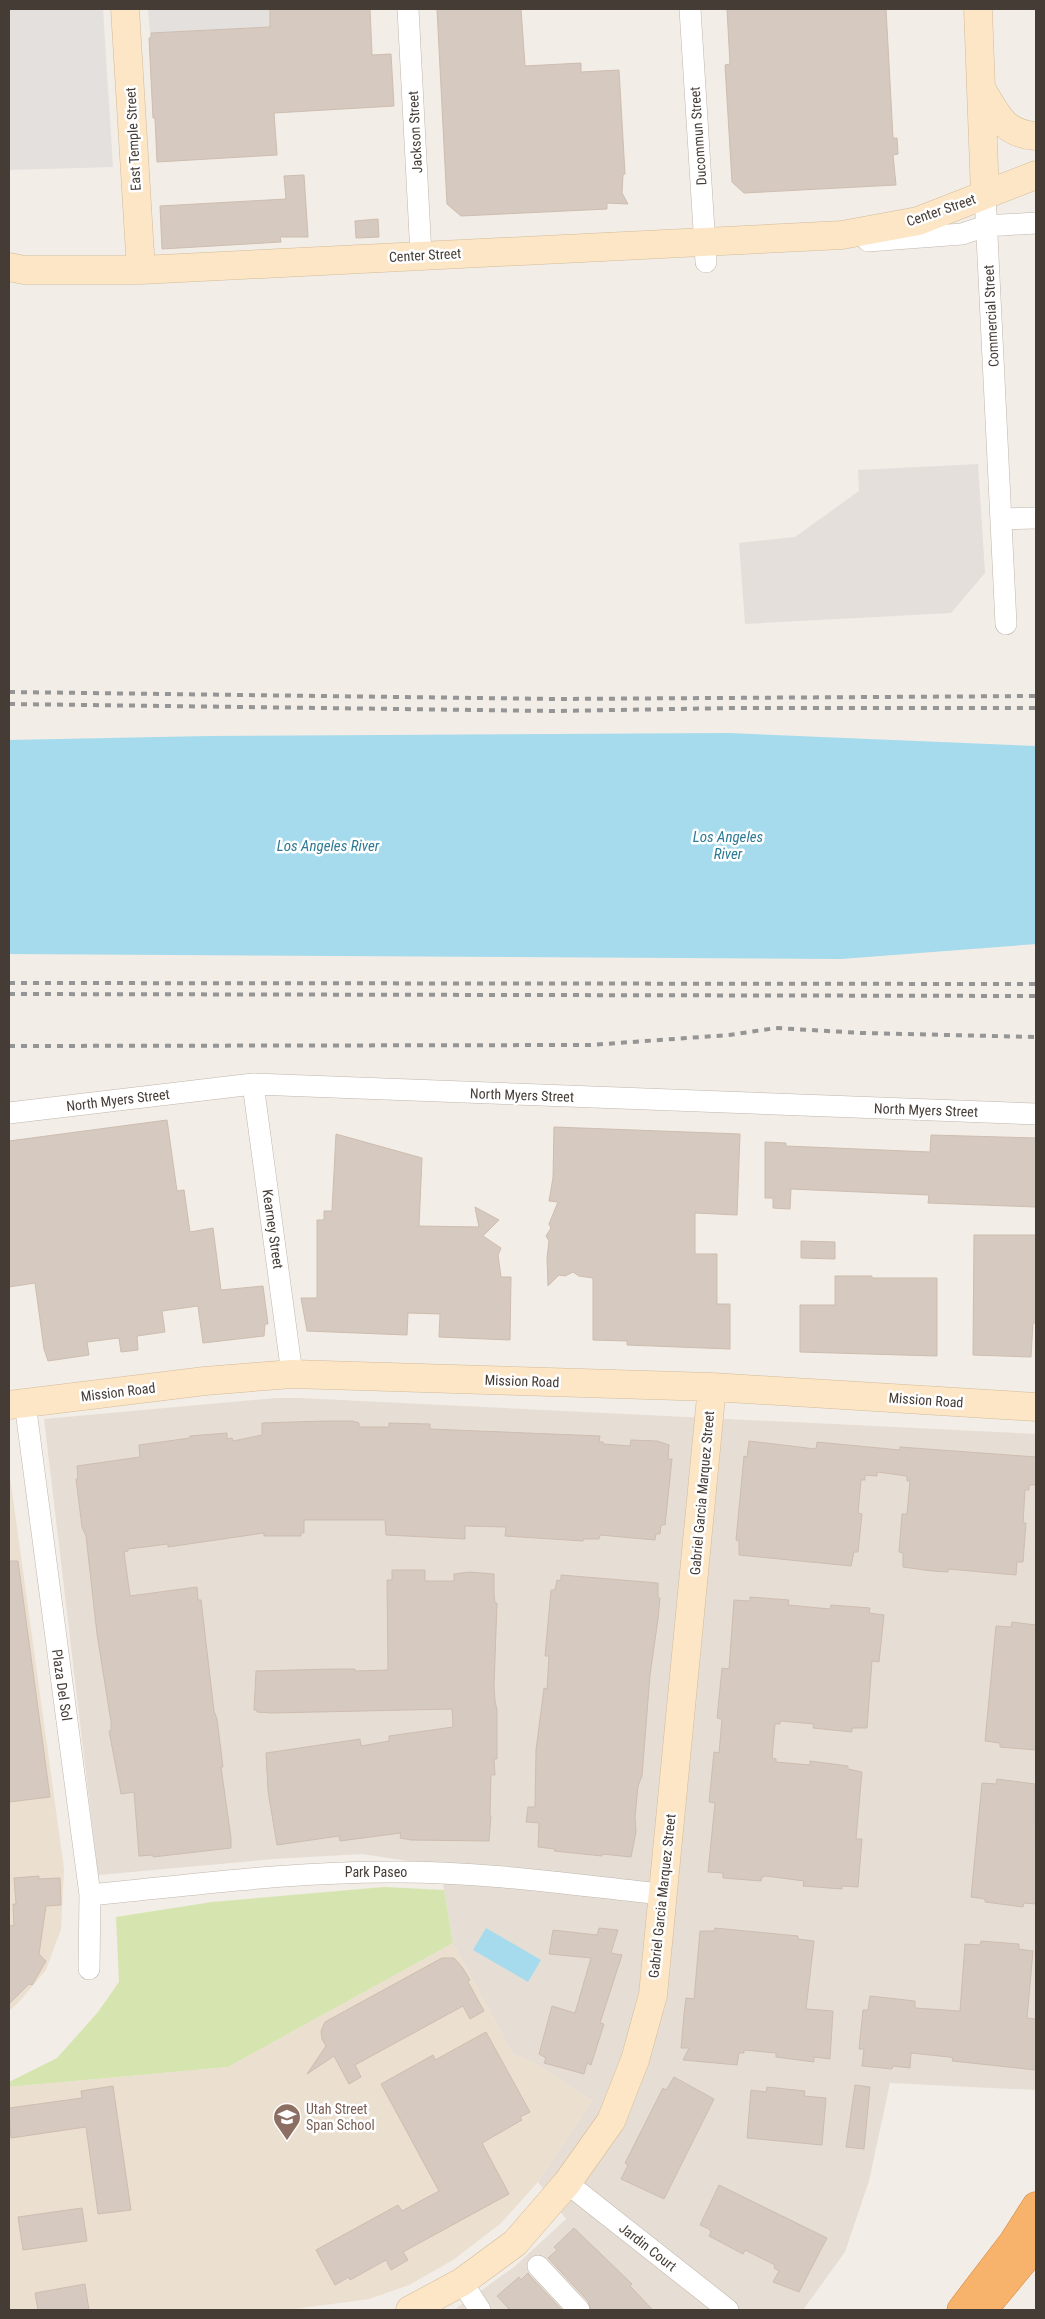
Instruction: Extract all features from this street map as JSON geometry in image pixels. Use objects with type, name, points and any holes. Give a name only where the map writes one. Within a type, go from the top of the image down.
[{"type":"highway","points":[[962,2310],[1013,2242],[1036,2206]]},
{"type":"highway","points":[[983,2310],[1036,2246]]},
{"type":"street","name":"East Temple Street","points":[[125,9],[140,270]]},
{"type":"street","name":"Jackson Street","points":[[408,9],[421,255]]},
{"type":"street","name":"Ducommun Street","points":[[690,9],[705,252]]},
{"type":"street","name":"Commercial Street","points":[[978,9],[986,226],[1006,624]]},
{"type":"street","points":[[982,88],[998,116],[1011,130],[1036,136]]},
{"type":"street","name":"Center Street","points":[[14,271],[140,270],[421,255],[705,252],[842,236],[918,222],[1036,175]]},
{"type":"street","name":"Center Street","points":[[842,236],[868,241],[962,234],[986,226],[1036,223]]},
{"type":"street","points":[[1001,519],[1036,518]]},
{"type":"street","name":"North Myers Street","points":[[9,1113],[253,1084],[1036,1114]]},
{"type":"street","name":"Kearney Street","points":[[253,1084],[292,1374]]},
{"type":"street","name":"Mission Road","points":[[17,1404],[292,1374],[712,1386],[1036,1407]]},
{"type":"street","name":"Gabriel Garcia Marquez Street","points":[[410,2310],[462,2282],[515,2243],[567,2183],[612,2121],[635,2060],[652,1996],[696,1570],[712,1386]]},
{"type":"street","name":"Plaza Del Sol","points":[[17,1404],[90,1895],[89,1969]]},
{"type":"street","name":"Park Paseo","points":[[90,1895],[283,1876],[392,1872],[502,1877],[662,1894]]},
{"type":"street","name":"Jardin Court","points":[[567,2183],[728,2310]]},
{"type":"street","points":[[538,2266],[579,2310]]},
{"type":"street","points":[[462,2282],[480,2310]]},
{"type":"shaded area","points":[[9,9],[103,9],[113,167],[9,170]]},
{"type":"shaded area","points":[[148,9],[270,9],[270,27],[150,33]]},
{"type":"shaded area","points":[[978,464],[985,573],[951,613],[745,624],[739,543],[795,537],[859,491],[858,470]]},
{"type":"shaded area","points":[[276,1398],[1036,1434],[1036,2090],[890,2083],[869,2181],[845,2252],[803,2310],[454,2310],[514,2267],[566,2219],[538,2182],[592,2101],[538,2065],[512,2053],[453,1943],[440,1866],[362,1854],[274,1859],[98,1875],[44,1419]]},
{"type":"shaded area","points":[[9,1469],[64,1869],[61,1929],[46,1970],[9,2011]]},
{"type":"shaded area","name":"Utah Street Span School","points":[[453,1943],[512,2053],[538,2065],[592,2101],[538,2182],[500,2224],[453,2260],[409,2285],[369,2299],[287,2310],[9,2310],[9,2087],[228,2067]]},
{"type":"green space","points":[[384,1887],[444,1890],[453,1943],[228,2067],[9,2087],[9,2082],[57,2058],[98,2012],[119,1982],[116,1917],[212,1902]]},
{"type":"water","name":"Los Angeles River","points":[[728,733],[1036,746],[1036,944],[841,959],[9,954],[9,740],[208,736]]},
{"type":"water","points":[[486,1928],[541,1960],[528,1982],[473,1950]]},
{"type":"building","points":[[270,9],[370,9],[372,55],[391,54],[394,106],[274,113],[277,155],[157,162],[149,38],[151,38],[151,33],[270,27]]},
{"type":"building","points":[[437,9],[521,9],[525,66],[581,63],[581,72],[619,70],[625,174],[623,174],[622,193],[628,204],[607,203],[607,209],[461,216],[447,204]]},
{"type":"building","points":[[727,9],[886,9],[893,138],[897,138],[898,154],[893,155],[896,185],[744,193],[732,182],[725,65],[730,64]]},
{"type":"building","points":[[304,175],[308,237],[280,237],[281,242],[162,249],[160,206],[286,199],[284,176]]},
{"type":"building","points":[[378,219],[379,237],[356,238],[355,221]]},
{"type":"building","points":[[167,1120],[177,1191],[184,1190],[190,1232],[213,1228],[221,1290],[263,1286],[268,1324],[265,1324],[264,1336],[203,1343],[198,1306],[162,1311],[165,1332],[137,1336],[138,1350],[121,1352],[119,1338],[87,1342],[89,1355],[48,1361],[44,1349],[35,1283],[9,1287],[9,1141]]},
{"type":"building","points":[[554,1127],[740,1134],[737,1215],[695,1213],[695,1254],[717,1254],[717,1304],[730,1304],[730,1349],[627,1345],[627,1341],[593,1340],[593,1278],[579,1276],[573,1272],[565,1276],[559,1275],[548,1286],[547,1258],[549,1241],[546,1236],[551,1228],[549,1224],[558,1202],[549,1201],[553,1178]]},
{"type":"building","points":[[336,1134],[422,1158],[419,1226],[479,1227],[475,1207],[499,1220],[483,1236],[501,1248],[498,1255],[501,1277],[511,1277],[510,1340],[439,1337],[440,1314],[408,1313],[407,1335],[307,1331],[301,1298],[317,1298],[317,1220],[324,1220],[324,1211],[332,1211]]},
{"type":"building","points":[[931,1135],[1036,1138],[1036,1207],[928,1203],[929,1195],[791,1189],[790,1209],[773,1208],[773,1198],[765,1198],[765,1142],[786,1143],[786,1146],[930,1152]]},
{"type":"building","points":[[974,1235],[1036,1235],[1036,1323],[1033,1323],[1031,1357],[973,1355]]},
{"type":"building","points":[[801,1241],[835,1242],[835,1259],[801,1258]]},
{"type":"building","points":[[835,1276],[937,1278],[937,1356],[800,1352],[800,1305],[835,1305]]},
{"type":"building","points":[[353,1421],[359,1423],[359,1427],[389,1427],[389,1423],[430,1424],[430,1429],[600,1436],[599,1442],[603,1442],[603,1444],[630,1446],[631,1440],[657,1441],[669,1445],[668,1459],[672,1459],[665,1525],[661,1525],[660,1534],[656,1534],[655,1540],[600,1535],[599,1539],[583,1539],[583,1541],[505,1536],[506,1527],[465,1526],[465,1539],[386,1535],[385,1520],[304,1520],[304,1533],[301,1533],[301,1536],[264,1536],[264,1533],[168,1547],[168,1544],[128,1549],[128,1551],[124,1552],[130,1596],[197,1587],[198,1600],[201,1600],[231,1838],[231,1848],[153,1857],[153,1855],[139,1856],[134,1792],[121,1794],[109,1731],[111,1731],[111,1722],[97,1634],[86,1536],[82,1527],[76,1479],[78,1479],[77,1466],[140,1457],[139,1445],[190,1438],[190,1436],[227,1433],[227,1439],[232,1438],[233,1441],[262,1435],[262,1423]]},
{"type":"building","points":[[749,1441],[816,1449],[817,1442],[900,1450],[900,1447],[1036,1457],[1036,1485],[1029,1485],[1029,1490],[1025,1490],[1023,1523],[1026,1523],[1023,1562],[1017,1562],[1016,1575],[948,1569],[948,1572],[932,1571],[903,1567],[903,1553],[899,1552],[902,1514],[907,1514],[910,1481],[907,1481],[907,1476],[877,1472],[877,1476],[865,1475],[865,1480],[861,1480],[858,1513],[862,1514],[858,1552],[854,1552],[851,1566],[739,1555],[739,1541],[736,1540],[744,1456],[747,1457]]},
{"type":"building","points":[[9,1561],[18,1561],[50,1797],[9,1802]]},
{"type":"building","points":[[392,1570],[425,1570],[425,1581],[454,1581],[454,1574],[469,1572],[494,1574],[494,1594],[495,1603],[497,1603],[494,1686],[497,1710],[497,1759],[494,1759],[495,1775],[491,1775],[489,1841],[411,1840],[400,1838],[401,1833],[340,1841],[339,1836],[277,1845],[268,1791],[266,1753],[360,1739],[361,1746],[389,1741],[389,1736],[453,1727],[452,1709],[272,1713],[254,1710],[256,1671],[388,1670],[387,1580],[392,1580]]},
{"type":"building","points":[[561,1575],[658,1583],[658,1598],[660,1598],[658,1619],[650,1675],[642,1776],[638,1786],[635,1817],[636,1832],[631,1857],[554,1851],[555,1849],[538,1847],[539,1823],[526,1822],[528,1807],[535,1807],[536,1750],[544,1688],[547,1689],[549,1656],[545,1656],[551,1590],[555,1590],[557,1580],[561,1581]]},
{"type":"building","points":[[750,1597],[789,1600],[788,1605],[830,1609],[831,1605],[870,1608],[869,1613],[884,1615],[879,1662],[872,1661],[867,1728],[852,1728],[852,1732],[813,1728],[814,1724],[780,1721],[780,1724],[775,1724],[772,1758],[776,1759],[776,1762],[810,1765],[810,1761],[848,1766],[848,1769],[862,1772],[856,1839],[862,1839],[858,1887],[842,1886],[842,1889],[803,1886],[804,1881],[766,1876],[762,1877],[761,1881],[723,1878],[723,1873],[708,1872],[715,1803],[709,1802],[714,1752],[719,1753],[722,1719],[717,1718],[722,1668],[729,1669],[734,1600],[750,1601]]},
{"type":"building","points":[[1012,1622],[1036,1625],[1036,1750],[1000,1747],[1000,1743],[985,1741],[996,1626],[1011,1627]]},
{"type":"building","points":[[997,1779],[1035,1784],[1036,1904],[1024,1903],[1023,1907],[985,1902],[985,1899],[971,1897],[982,1783],[996,1784]]},
{"type":"building","points":[[39,1876],[39,1879],[60,1878],[61,1905],[46,1906],[39,1954],[46,1961],[32,1985],[29,1984],[9,2004],[9,1925],[14,1926],[13,1904],[16,1904],[14,1878]]},
{"type":"building","points":[[599,1928],[618,1930],[611,1953],[622,1955],[600,2023],[604,2024],[591,2065],[587,2063],[584,2074],[544,2063],[546,2058],[539,2054],[552,2006],[575,2013],[591,1958],[549,1954],[553,1930],[597,1935]]},
{"type":"building","points":[[715,1928],[798,1936],[798,1939],[814,1941],[806,2009],[833,2011],[830,2059],[814,2057],[814,2062],[776,2057],[776,2053],[744,2050],[744,2053],[739,2053],[737,2065],[683,2060],[689,2048],[681,2048],[686,1998],[694,1999],[700,1931],[714,1931]]},
{"type":"building","points":[[981,1941],[1019,1944],[1019,1949],[1033,1951],[1027,2018],[1036,2019],[1036,2070],[952,2061],[953,2058],[949,2057],[911,2053],[910,2068],[893,2066],[892,2069],[862,2066],[864,2049],[859,2049],[863,2010],[868,2010],[870,1996],[915,2001],[915,2008],[960,2011],[965,1944],[980,1945]]},
{"type":"building","points":[[442,1958],[454,1958],[462,1967],[484,2011],[470,2019],[463,2006],[355,2065],[361,2077],[349,2084],[334,2056],[307,2074],[326,2046],[322,2039],[321,2031],[325,2022]]},
{"type":"building","points":[[486,2032],[530,2112],[520,2117],[522,2120],[482,2143],[509,2194],[403,2252],[408,2260],[391,2270],[386,2260],[350,2280],[349,2277],[335,2285],[316,2250],[398,2205],[402,2211],[439,2191],[381,2084],[433,2055],[435,2060]]},
{"type":"building","points":[[674,2077],[714,2099],[664,2199],[621,2179],[628,2165],[625,2163],[663,2088],[666,2090]]},
{"type":"building","points":[[855,2085],[870,2087],[864,2149],[846,2147]]},
{"type":"building","points":[[113,2086],[131,2210],[98,2214],[86,2127],[11,2138],[9,2108],[82,2098],[81,2091]]},
{"type":"building","points":[[767,2087],[805,2091],[804,2096],[826,2098],[822,2145],[747,2138],[751,2090],[766,2092]]},
{"type":"building","points":[[719,2185],[827,2238],[799,2292],[773,2282],[779,2271],[774,2268],[775,2265],[745,2250],[743,2254],[709,2236],[711,2232],[709,2229],[700,2225]]},
{"type":"building","points":[[82,2208],[87,2241],[23,2250],[18,2217]]},
{"type":"building","points":[[574,2228],[632,2284],[630,2286],[653,2310],[591,2310],[588,2301],[548,2258],[557,2250],[554,2247]]},
{"type":"building","points":[[528,2273],[562,2310],[510,2310],[497,2296],[519,2277],[521,2280]]},
{"type":"building","points":[[85,2284],[89,2310],[38,2310],[35,2293]]},
{"type":"railway","points":[[9,692],[556,699],[1036,696]]},
{"type":"railway","points":[[9,704],[554,711],[735,708],[1036,708]]},
{"type":"railway","points":[[9,983],[1036,984]]},
{"type":"railway","points":[[9,994],[1036,996]]},
{"type":"railway","points":[[9,1046],[590,1045],[729,1035],[776,1028],[862,1033],[1036,1037]]},
{"type":"place","name":"Utah Street Span School","points":[[287,2141]]}]
